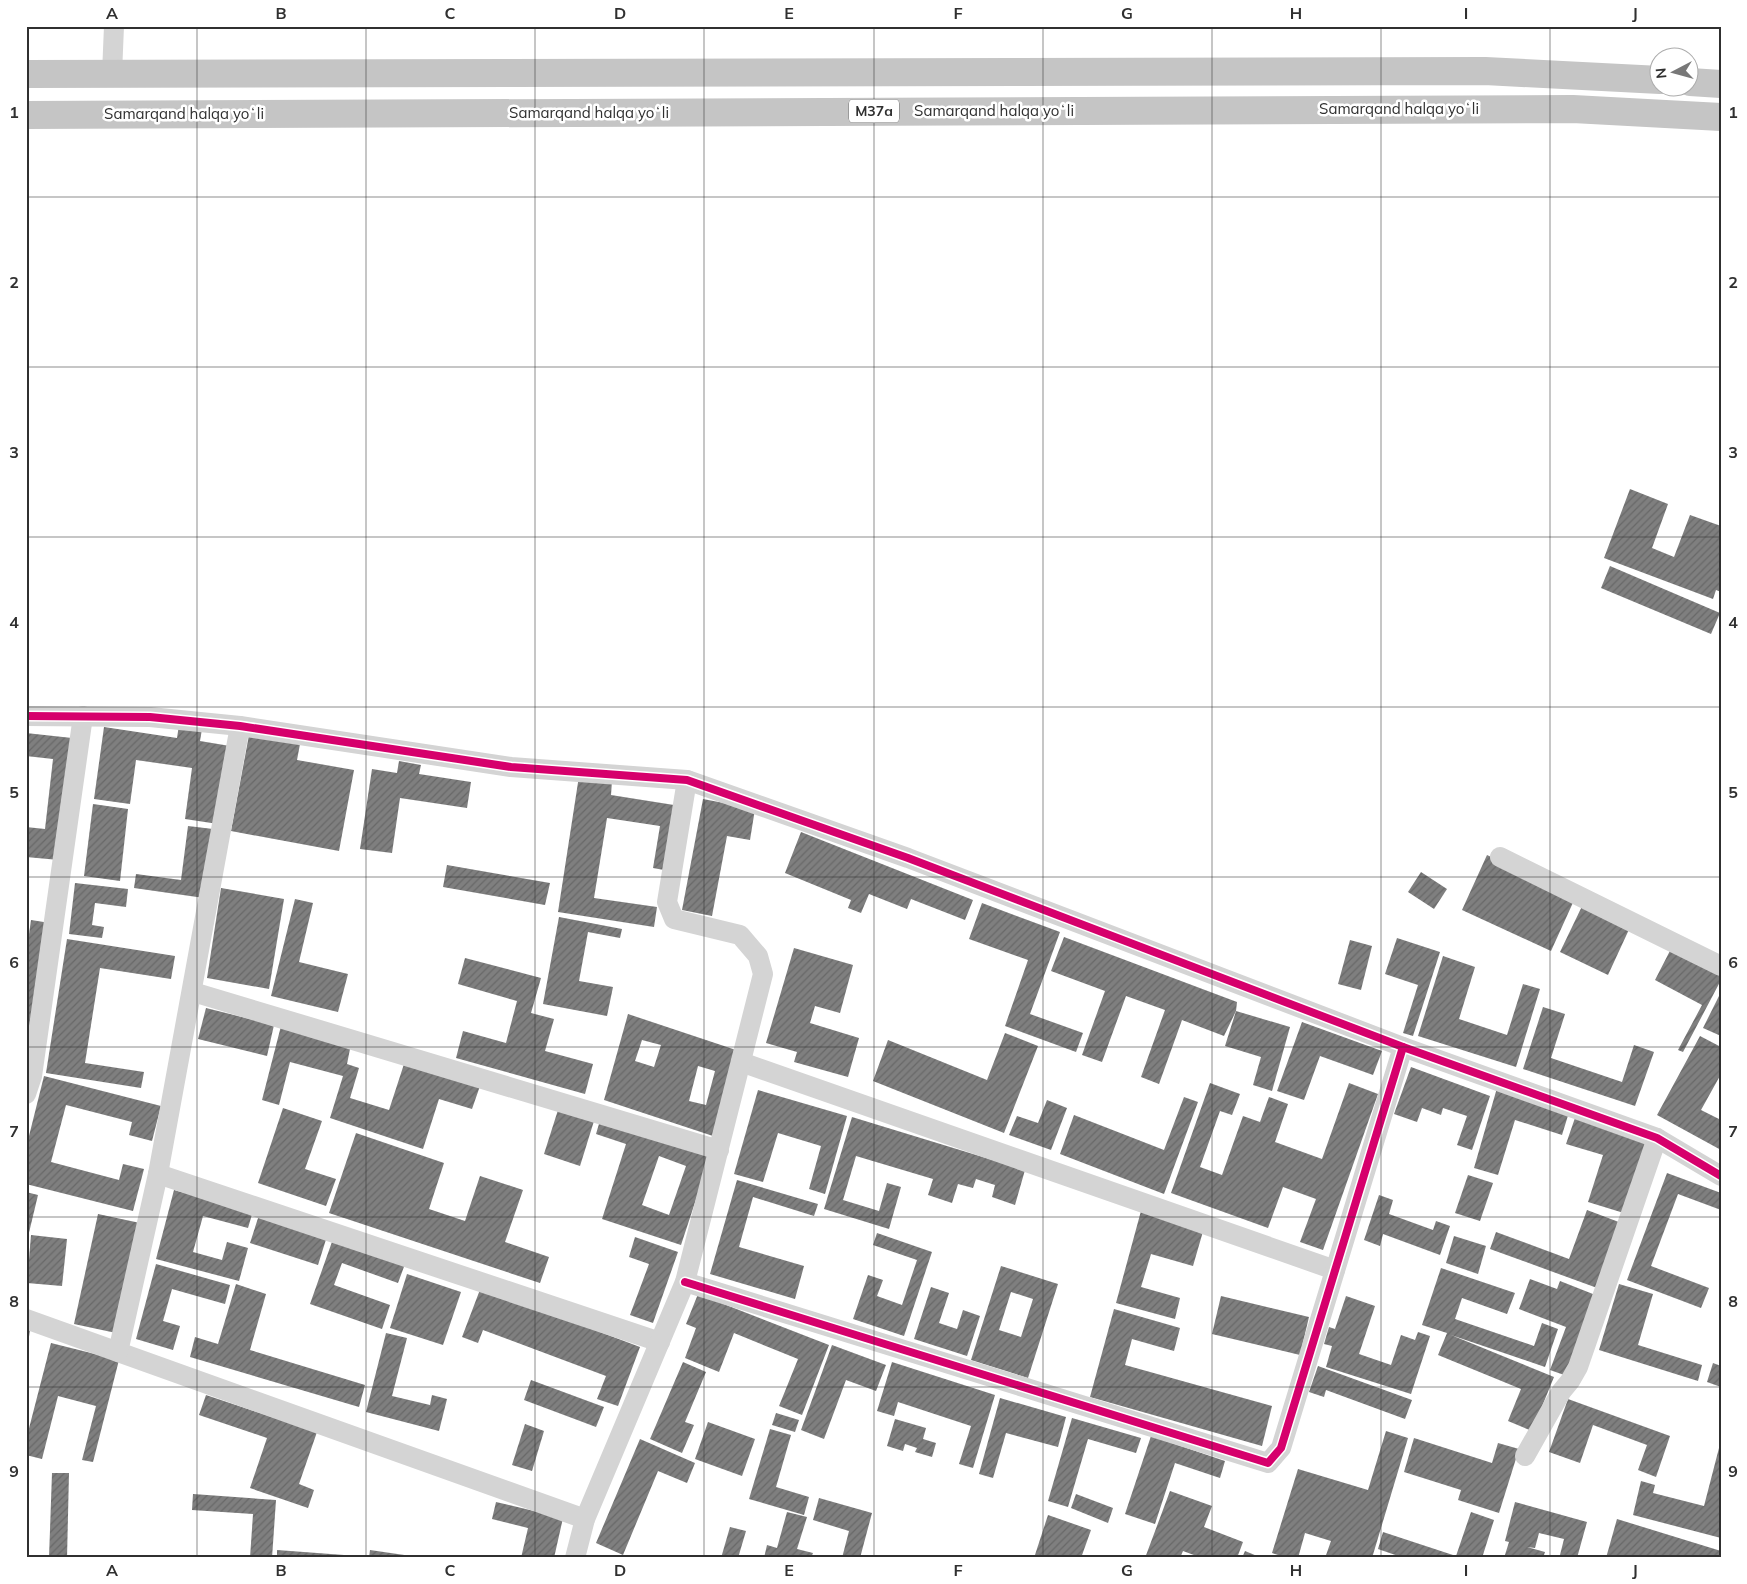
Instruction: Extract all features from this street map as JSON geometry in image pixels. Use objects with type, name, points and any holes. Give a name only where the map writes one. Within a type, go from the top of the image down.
[{"type":"highway","points":[[26,74],[1484,71],[1650,79]]},
{"type":"highway","points":[[1700,83],[1721,84]]},
{"type":"highway","name":"Samarqand halqa yoʻli","points":[[26,115],[1573,109],[1721,117]]},
{"type":"street","points":[[112,74],[114,26]]},
{"type":"street","points":[[26,716],[150,717],[240,726],[511,767],[688,780],[908,858],[1403,1047],[1657,1138],[1721,1176]]},
{"type":"street","points":[[26,1094],[32,1076],[83,716]]},
{"type":"street","points":[[118,1352],[158,1174],[193,992],[240,726]]},
{"type":"street","points":[[575,1558],[584,1519],[685,1282],[763,974],[758,956],[740,935],[674,919],[667,902],[688,780]]},
{"type":"street","points":[[1500,857],[1721,966]]},
{"type":"street","points":[[193,992],[719,1150]]},
{"type":"street","points":[[685,1282],[1268,1463],[1280,1448],[1403,1047]]},
{"type":"street","points":[[741,1062],[1335,1270]]},
{"type":"street","points":[[1525,1456],[1561,1392],[1578,1367],[1657,1138]]},
{"type":"street","points":[[158,1174],[660,1342]]},
{"type":"street","points":[[26,1319],[584,1519]]},
{"type":"building","points":[[1630,489],[1668,504],[1652,548],[1674,557],[1690,515],[1721,526],[1721,592],[1716,590],[1713,599],[1604,558]]},
{"type":"building","points":[[1610,566],[1720,613],[1711,634],[1601,588]]},
{"type":"building","points":[[179,725],[202,729],[200,741],[230,746],[218,824],[185,819],[192,768],[136,760],[130,804],[94,799],[104,727],[177,738]]},
{"type":"building","points":[[26,733],[72,738],[59,860],[26,857],[26,827],[45,829],[53,759],[26,756]]},
{"type":"building","points":[[249,735],[300,744],[297,760],[354,770],[339,851],[231,831]]},
{"type":"building","points":[[399,761],[421,765],[419,774],[471,782],[467,808],[400,798],[392,853],[360,849],[372,769],[397,773]]},
{"type":"building","points":[[579,776],[612,781],[611,795],[674,805],[664,870],[653,868],[660,826],[607,818],[594,898],[657,907],[654,927],[558,912]]},
{"type":"building","points":[[703,799],[755,809],[750,840],[727,836],[712,916],[682,910]]},
{"type":"building","points":[[93,804],[128,809],[120,881],[84,876]]},
{"type":"building","points":[[188,826],[213,829],[204,898],[134,888],[136,874],[181,880]]},
{"type":"building","points":[[801,832],[973,900],[965,920],[911,899],[907,909],[869,894],[861,913],[848,908],[851,900],[785,873]]},
{"type":"building","points":[[1487,855],[1576,896],[1551,951],[1462,910]]},
{"type":"building","points":[[447,865],[550,883],[545,905],[443,887]]},
{"type":"building","points":[[1421,872],[1447,889],[1434,909],[1408,892]]},
{"type":"building","points":[[75,883],[128,889],[126,907],[95,903],[92,925],[104,927],[102,938],[69,934]]},
{"type":"building","points":[[221,888],[284,899],[269,989],[207,978]]},
{"type":"building","points":[[295,899],[313,903],[299,962],[348,974],[338,1012],[271,996]]},
{"type":"building","points":[[1585,900],[1632,923],[1608,975],[1560,952]]},
{"type":"building","points":[[982,903],[1060,932],[1030,1014],[1083,1033],[1076,1052],[1005,1026],[1028,960],[969,939]]},
{"type":"building","points":[[559,917],[622,929],[620,938],[588,932],[579,981],[613,987],[607,1016],[543,1004]]},
{"type":"building","points":[[31,920],[50,923],[26,1055],[26,934],[29,934]]},
{"type":"building","points":[[1064,937],[1237,1002],[1236,1011],[1224,1036],[1182,1020],[1159,1084],[1141,1077],[1165,1010],[1126,996],[1102,1062],[1082,1055],[1105,991],[1051,971]]},
{"type":"building","points":[[1397,938],[1440,952],[1413,1036],[1403,1033],[1418,985],[1385,974]]},
{"type":"building","points":[[67,939],[175,956],[171,979],[100,968],[85,1063],[144,1072],[141,1088],[46,1073]]},
{"type":"building","points":[[1350,940],[1372,946],[1361,990],[1338,984]]},
{"type":"building","points":[[1674,943],[1721,967],[1721,980],[1683,1052],[1678,1050],[1702,1005],[1655,980]]},
{"type":"building","points":[[794,948],[853,965],[840,1013],[815,1006],[810,1023],[859,1038],[848,1077],[794,1062],[797,1052],[766,1043]]},
{"type":"building","points":[[1443,956],[1475,967],[1459,1019],[1507,1035],[1523,984],[1540,989],[1516,1067],[1418,1036]]},
{"type":"building","points":[[465,958],[541,978],[531,1013],[554,1019],[545,1051],[593,1064],[585,1094],[456,1058],[463,1031],[506,1043],[517,1001],[458,984]]},
{"type":"building","points":[[1721,992],[1721,1036],[1703,1028]]},
{"type":"building","points":[[1543,1007],[1565,1014],[1551,1058],[1622,1082],[1634,1045],[1654,1052],[1635,1106],[1523,1069]]},
{"type":"building","points":[[206,1008],[274,1025],[267,1056],[198,1039]]},
{"type":"building","points":[[1236,1011],[1290,1027],[1272,1091],[1253,1085],[1261,1057],[1225,1046]]},
{"type":"building","points":[[628,1014],[736,1050],[716,1137],[604,1100]],"holes":[[[642,1040],[661,1045],[654,1067],[635,1061]],[[698,1066],[715,1071],[706,1105],[689,1101]]]},
{"type":"building","points":[[1302,1022],[1382,1051],[1373,1075],[1320,1056],[1304,1100],[1277,1091]]},
{"type":"building","points":[[281,1026],[351,1044],[347,1064],[359,1068],[350,1098],[389,1110],[405,1061],[480,1086],[472,1109],[439,1099],[423,1149],[330,1118],[343,1076],[290,1062],[279,1105],[262,1100]]},
{"type":"building","points":[[1005,1033],[1038,1046],[1004,1133],[873,1081],[888,1040],[987,1080]]},
{"type":"building","points":[[1700,1036],[1721,1047],[1721,1074],[1701,1110],[1721,1120],[1721,1150],[1657,1115]]},
{"type":"building","points":[[1411,1067],[1490,1096],[1472,1150],[1457,1145],[1467,1116],[1443,1108],[1441,1115],[1422,1108],[1417,1122],[1394,1114]]},
{"type":"building","points":[[44,1076],[161,1106],[152,1141],[129,1135],[132,1122],[66,1105],[51,1162],[119,1180],[123,1164],[144,1169],[133,1211],[26,1184],[26,1148]]},
{"type":"building","points":[[1210,1083],[1240,1094],[1232,1115],[1220,1111],[1200,1167],[1222,1175],[1243,1116],[1260,1122],[1269,1097],[1288,1104],[1275,1142],[1322,1159],[1349,1083],[1378,1094],[1323,1250],[1300,1242],[1316,1199],[1283,1187],[1268,1228],[1171,1193]]},
{"type":"building","points":[[1497,1088],[1570,1109],[1562,1135],[1515,1120],[1498,1175],[1474,1168]]},
{"type":"building","points":[[758,1090],[847,1116],[825,1194],[809,1189],[821,1146],[778,1133],[763,1182],[734,1174]]},
{"type":"building","points":[[1184,1097],[1198,1102],[1164,1194],[1060,1154],[1074,1115],[1164,1150]]},
{"type":"building","points":[[1047,1100],[1067,1108],[1051,1150],[1009,1135],[1017,1116],[1038,1123]]},
{"type":"building","points":[[283,1108],[322,1121],[305,1169],[336,1179],[326,1206],[258,1183]]},
{"type":"building","points":[[558,1110],[594,1121],[580,1166],[544,1154]]},
{"type":"building","points":[[1576,1115],[1651,1140],[1627,1214],[1588,1202],[1603,1155],[1566,1144]]},
{"type":"building","points":[[601,1117],[711,1154],[681,1245],[602,1219],[626,1144],[596,1134]],"holes":[[[659,1156],[686,1166],[669,1215],[642,1205]]]},
{"type":"building","points":[[852,1117],[1025,1170],[1015,1205],[992,1197],[995,1185],[976,1179],[973,1188],[958,1184],[952,1203],[928,1195],[933,1179],[856,1156],[843,1200],[879,1211],[887,1183],[901,1187],[889,1229],[824,1209]]},
{"type":"building","points":[[356,1133],[444,1163],[429,1209],[465,1221],[480,1176],[523,1190],[505,1242],[549,1257],[540,1283],[329,1213]]},
{"type":"building","points":[[1667,1173],[1721,1193],[1721,1210],[1678,1194],[1651,1266],[1709,1288],[1701,1308],[1627,1280]]},
{"type":"building","points":[[1468,1175],[1493,1183],[1480,1221],[1455,1213]]},
{"type":"building","points":[[737,1180],[818,1204],[814,1216],[753,1197],[739,1247],[804,1266],[795,1299],[710,1274]]},
{"type":"building","points":[[174,1190],[253,1211],[248,1228],[203,1216],[193,1252],[222,1260],[227,1242],[248,1248],[239,1281],[156,1259]]},
{"type":"building","points":[[26,1192],[38,1195],[27,1241],[26,1241]]},
{"type":"building","points":[[1379,1195],[1393,1200],[1389,1214],[1433,1230],[1436,1221],[1450,1226],[1440,1255],[1383,1234],[1380,1246],[1364,1240]]},
{"type":"building","points":[[1587,1210],[1624,1224],[1600,1289],[1490,1249],[1496,1232],[1569,1259]]},
{"type":"building","points":[[1141,1211],[1204,1228],[1193,1266],[1151,1254],[1141,1287],[1180,1298],[1175,1319],[1116,1303]]},
{"type":"building","points":[[260,1212],[328,1233],[318,1265],[250,1243]]},
{"type":"building","points":[[98,1214],[140,1223],[116,1333],[74,1324]]},
{"type":"building","points":[[877,1233],[932,1252],[904,1336],[853,1319],[868,1275],[883,1280],[877,1296],[902,1305],[917,1260],[873,1245]]},
{"type":"building","points":[[31,1235],[67,1239],[62,1286],[27,1283]]},
{"type":"building","points":[[1454,1236],[1486,1246],[1478,1274],[1446,1263]]},
{"type":"building","points":[[635,1237],[678,1252],[653,1323],[630,1315],[649,1264],[629,1257]]},
{"type":"building","points":[[333,1239],[405,1264],[398,1283],[342,1263],[334,1285],[390,1305],[382,1329],[310,1304]]},
{"type":"building","points":[[156,1264],[230,1285],[225,1304],[172,1289],[163,1321],[180,1326],[173,1350],[136,1339]]},
{"type":"building","points":[[1001,1266],[1058,1284],[1028,1378],[971,1360]],"holes":[[[1011,1292],[1033,1299],[1021,1337],[999,1330]]]},
{"type":"building","points":[[1441,1268],[1515,1293],[1507,1314],[1462,1298],[1455,1319],[1534,1346],[1542,1323],[1558,1329],[1545,1367],[1451,1335],[1554,1377],[1532,1431],[1508,1421],[1521,1389],[1438,1355],[1447,1333],[1422,1325]]},
{"type":"building","points":[[407,1274],[461,1292],[443,1345],[390,1328]]},
{"type":"building","points":[[1530,1279],[1557,1289],[1560,1281],[1598,1296],[1567,1376],[1550,1370],[1566,1327],[1519,1309]]},
{"type":"building","points":[[236,1284],[266,1294],[250,1350],[365,1385],[359,1407],[190,1357],[195,1337],[218,1344]]},
{"type":"building","points":[[1619,1284],[1653,1294],[1638,1345],[1702,1365],[1698,1381],[1599,1350]]},
{"type":"building","points":[[481,1287],[640,1347],[618,1406],[597,1399],[606,1376],[483,1330],[478,1343],[462,1337]]},
{"type":"building","points":[[931,1287],[949,1293],[939,1323],[957,1329],[963,1310],[980,1316],[967,1356],[914,1339]]},
{"type":"building","points":[[698,1294],[829,1345],[802,1415],[779,1406],[798,1359],[734,1333],[719,1372],[685,1358],[696,1328],[686,1324]]},
{"type":"building","points":[[1221,1296],[1309,1317],[1300,1355],[1212,1334]]},
{"type":"building","points":[[1346,1296],[1375,1306],[1359,1354],[1391,1365],[1401,1335],[1415,1340],[1418,1332],[1430,1336],[1411,1394],[1326,1367],[1332,1346],[1324,1344],[1329,1327],[1335,1329]]},
{"type":"building","points":[[1114,1309],[1180,1328],[1174,1351],[1132,1339],[1125,1365],[1272,1406],[1262,1446],[1090,1397]]},
{"type":"building","points":[[26,1323],[31,1324],[27,1349],[26,1349]]},
{"type":"building","points":[[386,1333],[407,1338],[392,1396],[430,1405],[432,1395],[447,1399],[439,1431],[366,1412]]},
{"type":"building","points":[[51,1343],[119,1360],[93,1462],[82,1460],[96,1406],[58,1396],[42,1459],[26,1455],[26,1440]]},
{"type":"building","points":[[832,1345],[886,1365],[876,1391],[846,1380],[824,1439],[801,1430]]},
{"type":"building","points":[[683,1362],[706,1372],[685,1422],[694,1425],[682,1453],[650,1439]]},
{"type":"building","points":[[892,1362],[995,1395],[973,1468],[959,1464],[971,1426],[898,1402],[894,1416],[877,1411]]},
{"type":"building","points":[[1713,1363],[1721,1366],[1721,1387],[1707,1382]]},
{"type":"building","points":[[1318,1366],[1412,1400],[1405,1419],[1326,1390],[1324,1397],[1309,1392]]},
{"type":"building","points":[[531,1380],[604,1407],[596,1427],[524,1400]]},
{"type":"building","points":[[206,1395],[317,1432],[299,1484],[314,1490],[308,1508],[250,1488],[267,1438],[199,1415]]},
{"type":"building","points":[[1000,1398],[1066,1417],[1058,1447],[1006,1433],[993,1478],[979,1474]]},
{"type":"building","points":[[1568,1399],[1670,1436],[1656,1477],[1638,1470],[1647,1445],[1593,1425],[1580,1463],[1549,1452]]},
{"type":"building","points":[[776,1413],[799,1420],[795,1432],[772,1425]]},
{"type":"building","points":[[1072,1418],[1141,1438],[1136,1453],[1088,1439],[1068,1507],[1048,1501]]},
{"type":"building","points":[[895,1419],[926,1428],[923,1439],[936,1443],[932,1457],[915,1452],[917,1448],[905,1444],[903,1451],[887,1446]]},
{"type":"building","points":[[708,1422],[755,1439],[742,1476],[695,1459]]},
{"type":"building","points":[[525,1424],[544,1431],[532,1471],[512,1465]]},
{"type":"building","points":[[770,1429],[791,1435],[776,1487],[809,1497],[804,1515],[749,1499]]},
{"type":"building","points":[[1386,1431],[1408,1438],[1372,1558],[1325,1558],[1331,1541],[1305,1533],[1298,1558],[1287,1558],[1272,1553],[1298,1469],[1368,1490]]},
{"type":"building","points":[[1151,1436],[1225,1461],[1220,1478],[1175,1463],[1155,1524],[1125,1514]]},
{"type":"building","points":[[1414,1438],[1492,1463],[1498,1443],[1519,1449],[1499,1513],[1458,1500],[1461,1490],[1404,1472]]},
{"type":"building","points":[[640,1439],[695,1463],[687,1483],[658,1471],[623,1555],[596,1543]]},
{"type":"building","points":[[1719,1448],[1721,1538],[1633,1515],[1641,1481],[1655,1485],[1653,1493],[1704,1506]]},
{"type":"building","points":[[52,1473],[69,1473],[67,1558],[49,1558]]},
{"type":"building","points":[[1170,1491],[1212,1506],[1204,1527],[1243,1542],[1237,1558],[1202,1558],[1183,1551],[1180,1558],[1145,1558]]},
{"type":"building","points":[[193,1494],[276,1500],[272,1558],[250,1558],[253,1514],[192,1510]]},
{"type":"building","points":[[1076,1494],[1113,1508],[1108,1523],[1071,1508]]},
{"type":"building","points":[[819,1498],[872,1513],[860,1558],[842,1558],[849,1531],[813,1520]]},
{"type":"building","points":[[496,1502],[563,1518],[554,1558],[521,1558],[528,1528],[492,1519]]},
{"type":"building","points":[[1515,1502],[1587,1522],[1577,1558],[1560,1555],[1564,1539],[1539,1533],[1535,1548],[1527,1547],[1545,1552],[1543,1558],[1504,1558],[1509,1542],[1505,1541]]},
{"type":"building","points":[[787,1512],[807,1517],[797,1549],[813,1553],[811,1558],[764,1558],[767,1545],[777,1548]]},
{"type":"building","points":[[1471,1512],[1494,1520],[1482,1558],[1404,1558],[1378,1549],[1383,1532],[1456,1556]]},
{"type":"building","points":[[1048,1515],[1091,1530],[1081,1558],[1034,1558]]},
{"type":"building","points":[[1617,1519],[1721,1551],[1720,1558],[1606,1558]]},
{"type":"building","points":[[730,1527],[746,1531],[738,1558],[721,1558]]},
{"type":"building","points":[[277,1550],[344,1555],[344,1558],[277,1558]]},
{"type":"building","points":[[370,1550],[418,1557],[418,1558],[369,1558]]},
{"type":"building","points":[[1245,1551],[1262,1558],[1242,1558]]},
{"type":"cycle path","points":[[26,716],[150,717],[240,726],[511,767],[687,780],[908,858],[1403,1047],[1657,1138],[1721,1176]]},
{"type":"cycle path","points":[[685,1282],[1268,1463],[1281,1448],[1403,1047]]}]
